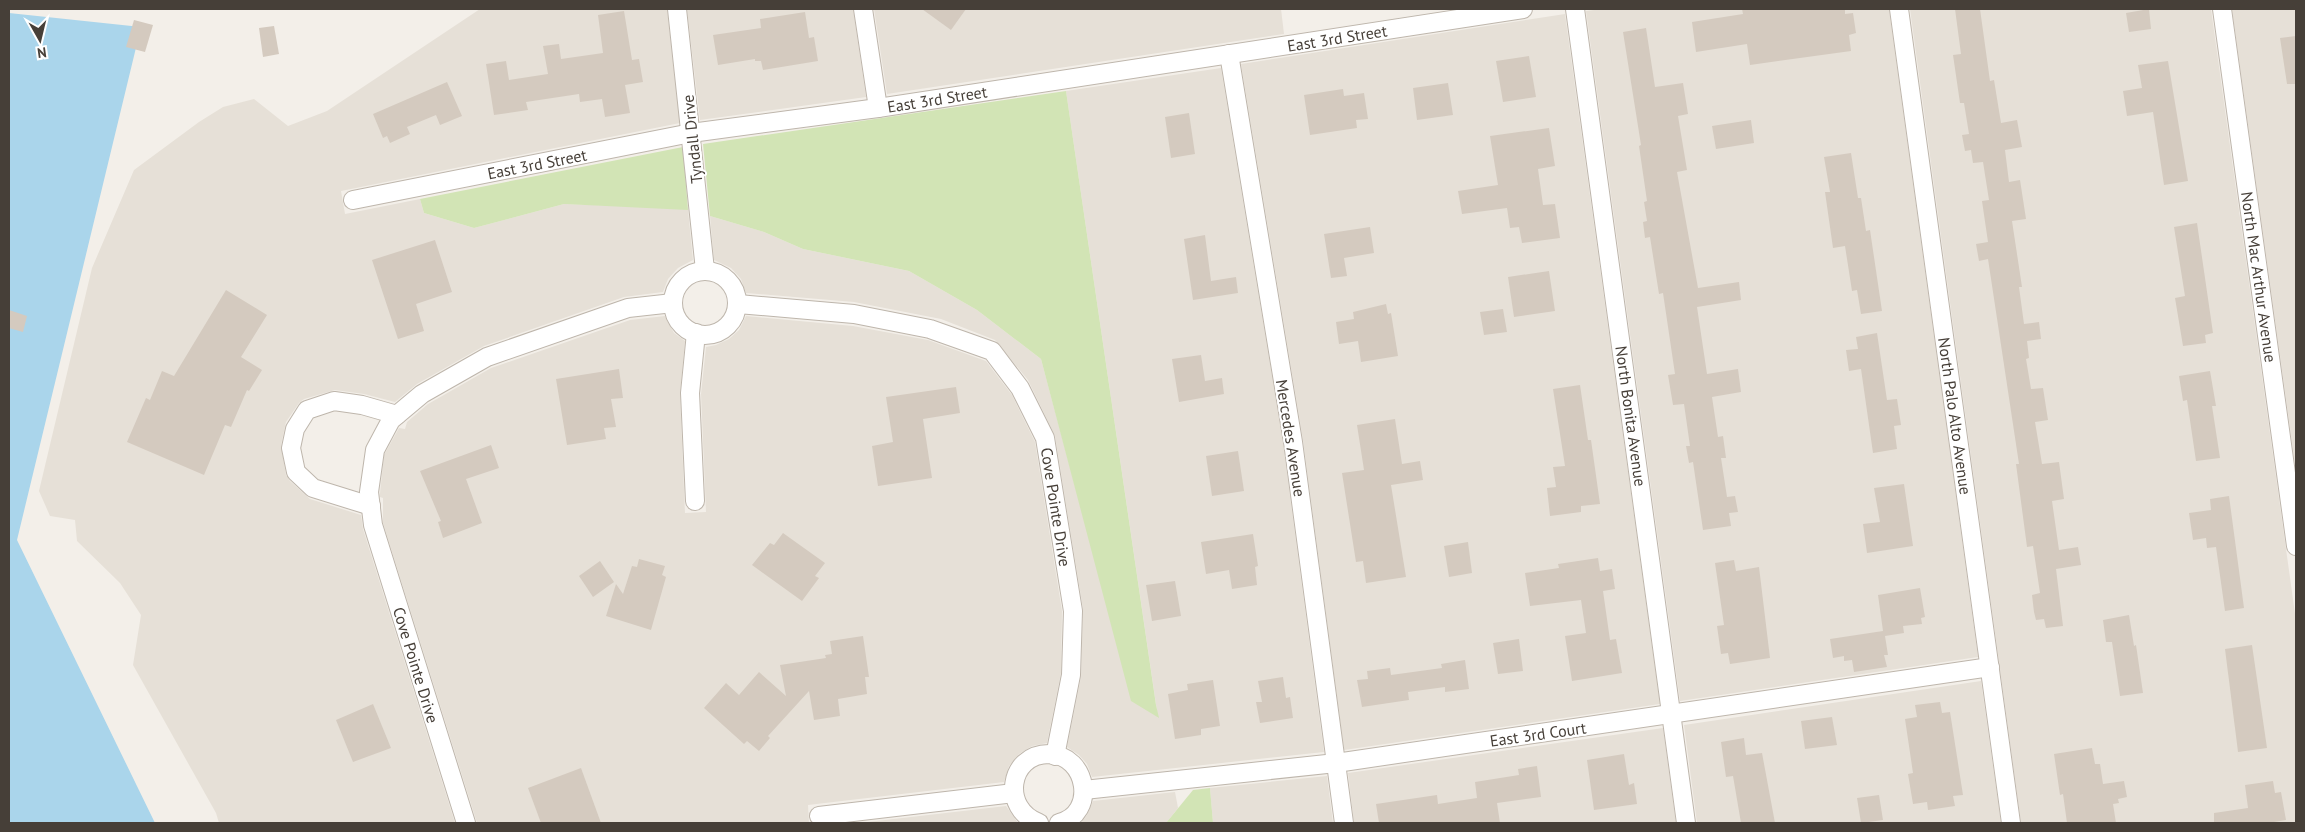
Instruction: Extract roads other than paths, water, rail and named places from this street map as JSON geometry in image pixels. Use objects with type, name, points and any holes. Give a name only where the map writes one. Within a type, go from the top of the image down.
[{"type":"street","name":"Tyndall Drive","points":[[677,9],[705,270]]},
{"type":"street","points":[[863,9],[878,108]]},
{"type":"street","name":"East 3rd Street","points":[[353,200],[691,134],[878,108],[1523,9]]},
{"type":"street","name":"North Bonita Avenue","points":[[1575,9],[1686,823]]},
{"type":"street","name":"North Palo Alto Avenue","points":[[1900,9],[2011,823]]},
{"type":"street","name":"North Mac Arthur Avenue","points":[[2222,9],[2296,546]]},
{"type":"street","name":"Mercedes Avenue","points":[[1229,54],[1293,442],[1344,823]]},
{"type":"street","points":[[705,270],[724,276],[734,289],[738,304],[733,318],[722,330],[712,334],[696,333],[682,326],[675,316],[673,303],[678,285],[685,277],[705,270]]},
{"type":"street","name":"Cove Pointe Drive","points":[[466,823],[373,526],[369,492],[374,450],[391,420],[422,394],[487,357],[628,308],[673,303]]},
{"type":"street","name":"Cove Pointe Drive","points":[[738,304],[854,314],[930,329],[992,351],[1020,388],[1045,438],[1073,611],[1071,675],[1055,756]]},
{"type":"street","points":[[695,501],[690,394],[696,333]]},
{"type":"street","points":[[371,506],[313,488],[296,472],[291,448],[294,429],[307,410],[334,402],[362,406],[397,415]]},
{"type":"street","name":"East 3rd Court","points":[[1084,790],[1336,763],[1990,667]]},
{"type":"street","points":[[1039,823],[1022,813],[1016,804],[1014,782],[1018,771],[1037,756],[1061,756],[1080,772],[1084,790],[1080,807],[1072,817],[1059,823]]},
{"type":"street","points":[[819,816],[1014,792]]},
{"type":"water","points":[[9,13],[141,27],[17,540],[155,823],[9,823]]}]
